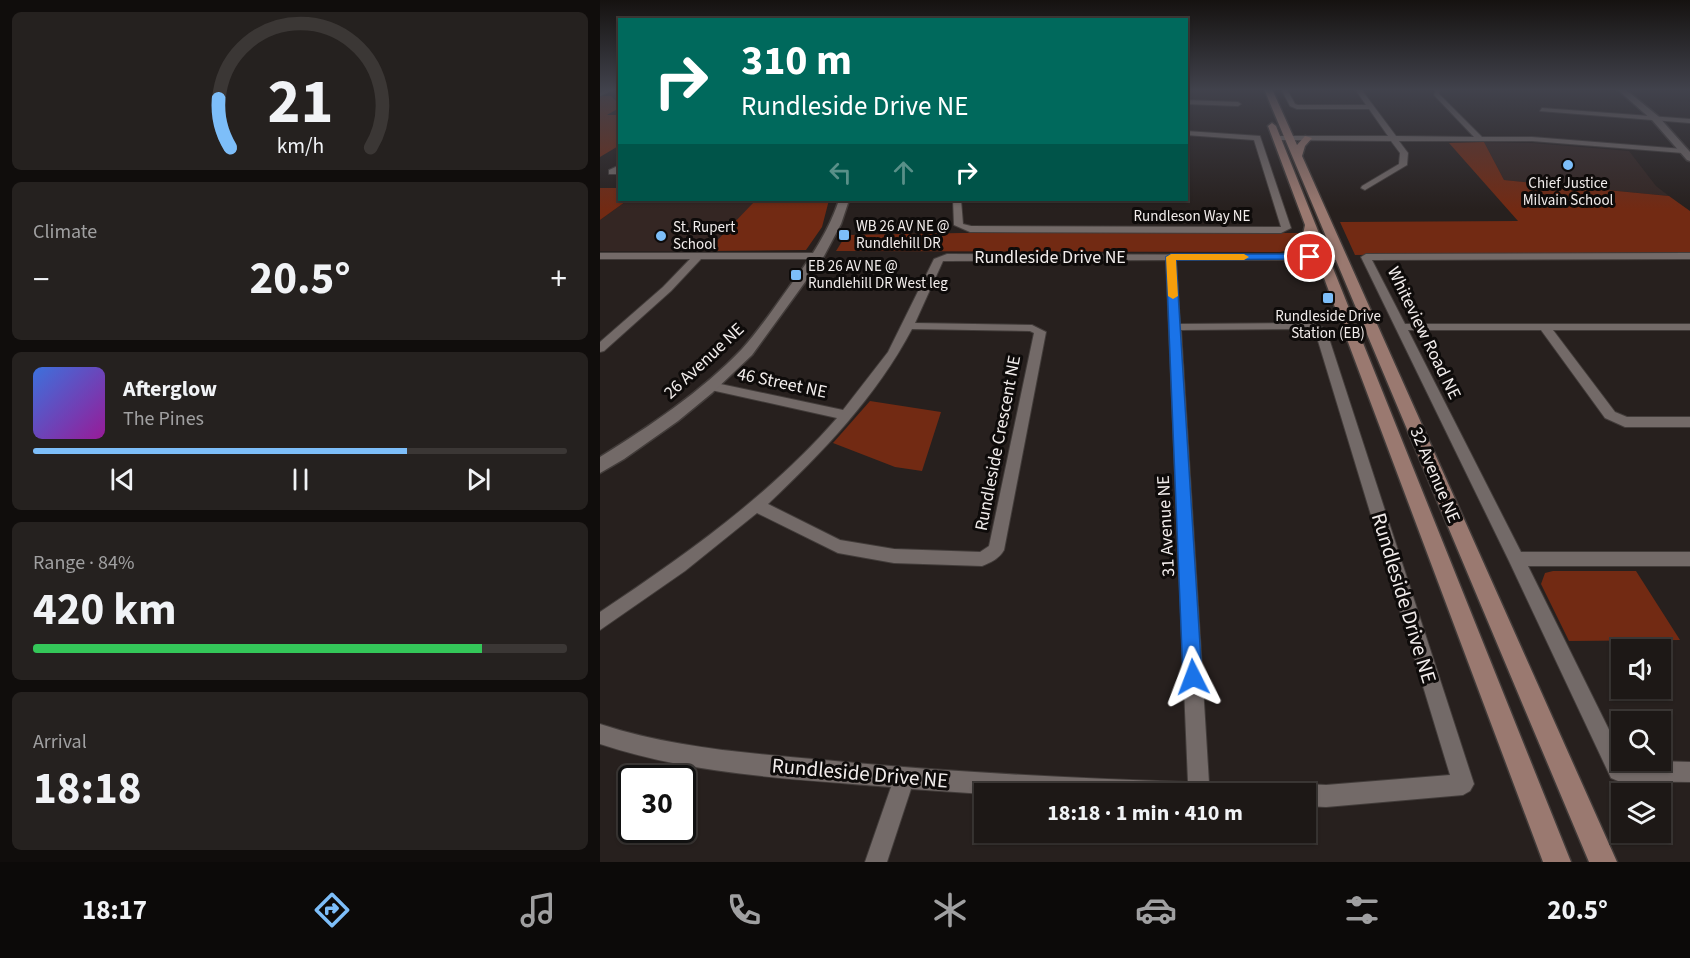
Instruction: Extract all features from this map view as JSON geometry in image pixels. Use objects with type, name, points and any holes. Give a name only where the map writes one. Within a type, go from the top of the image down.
[{"type":"main road","name":"32 Avenue NE","points":[[1273,129],[1310,225],[1332,257],[1602,862]]},
{"type":"main road","name":"32 Avenue NE","points":[[1286,129],[1557,862]]},
{"type":"main road","points":[[1298,157],[1301,146],[1308,138]]},
{"type":"main road","points":[[1292,257],[1307,245],[1310,225]]},
{"type":"street","points":[[1365,188],[1403,165],[1404,153],[1387,129]]},
{"type":"street","points":[[1470,129],[1479,138]]},
{"type":"street","points":[[1665,129],[1690,158]]},
{"type":"street","name":"Rundleson Way NE","points":[[957,201],[959,225],[970,229],[1281,230],[1286,228],[1257,138],[1188,133]]},
{"type":"street","points":[[1277,138],[1532,139],[1683,151]]},
{"type":"street","name":"26 Avenue NE","points":[[600,466],[675,415],[711,386],[760,337],[833,234],[844,201]]},
{"type":"street","points":[[600,256],[818,256]]},
{"type":"street","points":[[600,348],[667,289],[697,256]]},
{"type":"street","name":"Whiteview Road NE","points":[[1690,256],[1366,257],[1618,771],[1690,772]]},
{"type":"street","name":"Rundleside Drive NE","points":[[600,622],[641,594],[756,505],[820,444],[882,369],[908,326],[939,259],[947,257],[1332,257]]},
{"type":"street","name":"31 Avenue NE","points":[[1171,257],[1198,783]]},
{"type":"street","name":"Rundleside Crescent NE","points":[[756,505],[838,546],[894,556],[982,559],[996,550],[1040,333],[1032,328],[908,326]]},
{"type":"street","name":"Rundleside Drive NE","points":[[1175,327],[1312,326],[1320,329],[1463,784],[1316,796]]},
{"type":"street","points":[[1401,327],[1690,327]]},
{"type":"street","points":[[1545,328],[1611,415],[1625,422],[1690,422]]},
{"type":"street","name":"46 Street NE","points":[[711,386],[845,415]]},
{"type":"street","points":[[1516,559],[1690,559]]},
{"type":"street","name":"Rundleside Drive NE","points":[[600,734],[621,742],[678,755],[904,779],[988,783]]},
{"type":"street","points":[[876,862],[904,779]]},
{"type":"shaded area","points":[[600,129],[618,129],[618,146],[600,157]]},
{"type":"shaded area","name":"Chief Justice Milvain School","points":[[1484,142],[1532,143],[1629,151],[1656,186],[1669,196],[1504,180]]},
{"type":"shaded area","points":[[1484,142],[1504,180],[1669,196],[1690,211],[1690,252],[1355,255],[1340,222],[1518,221],[1449,143]]},
{"type":"shaded area","points":[[600,188],[618,188],[618,201],[829,201],[822,227],[806,250],[707,251],[754,202],[625,202],[600,220]]},
{"type":"shaded area","name":"St. Rupert School","points":[[625,202],[755,202],[707,251],[600,251],[600,220]]},
{"type":"shaded area","points":[[1301,233],[1301,242],[1297,248],[1280,252],[836,251],[846,235]]},
{"type":"shaded area","points":[[870,401],[941,412],[922,471],[895,467],[833,443]]},
{"type":"shaded area","points":[[1553,571],[1636,571],[1680,640],[1569,641],[1541,584],[1545,573]]},
{"type":"slow traffic","points":[[1173,296],[1171,257],[1244,257]]},
{"type":"place","name":"Chief Justice Milvain School","points":[[1568,165]]},
{"type":"place","name":"WB 26 AV NE @ Rundlehill DR","points":[[844,235]]},
{"type":"place","name":"St. Rupert School","points":[[661,236]]},
{"type":"place","name":"EB 26 AV NE @ Rundlehill DR West leg","points":[[796,275]]},
{"type":"place","name":"Rundleside Drive Station (EB)","points":[[1328,298]]},
{"type":"route","points":[[1193,677],[1171,257],[1310,257]]}]
